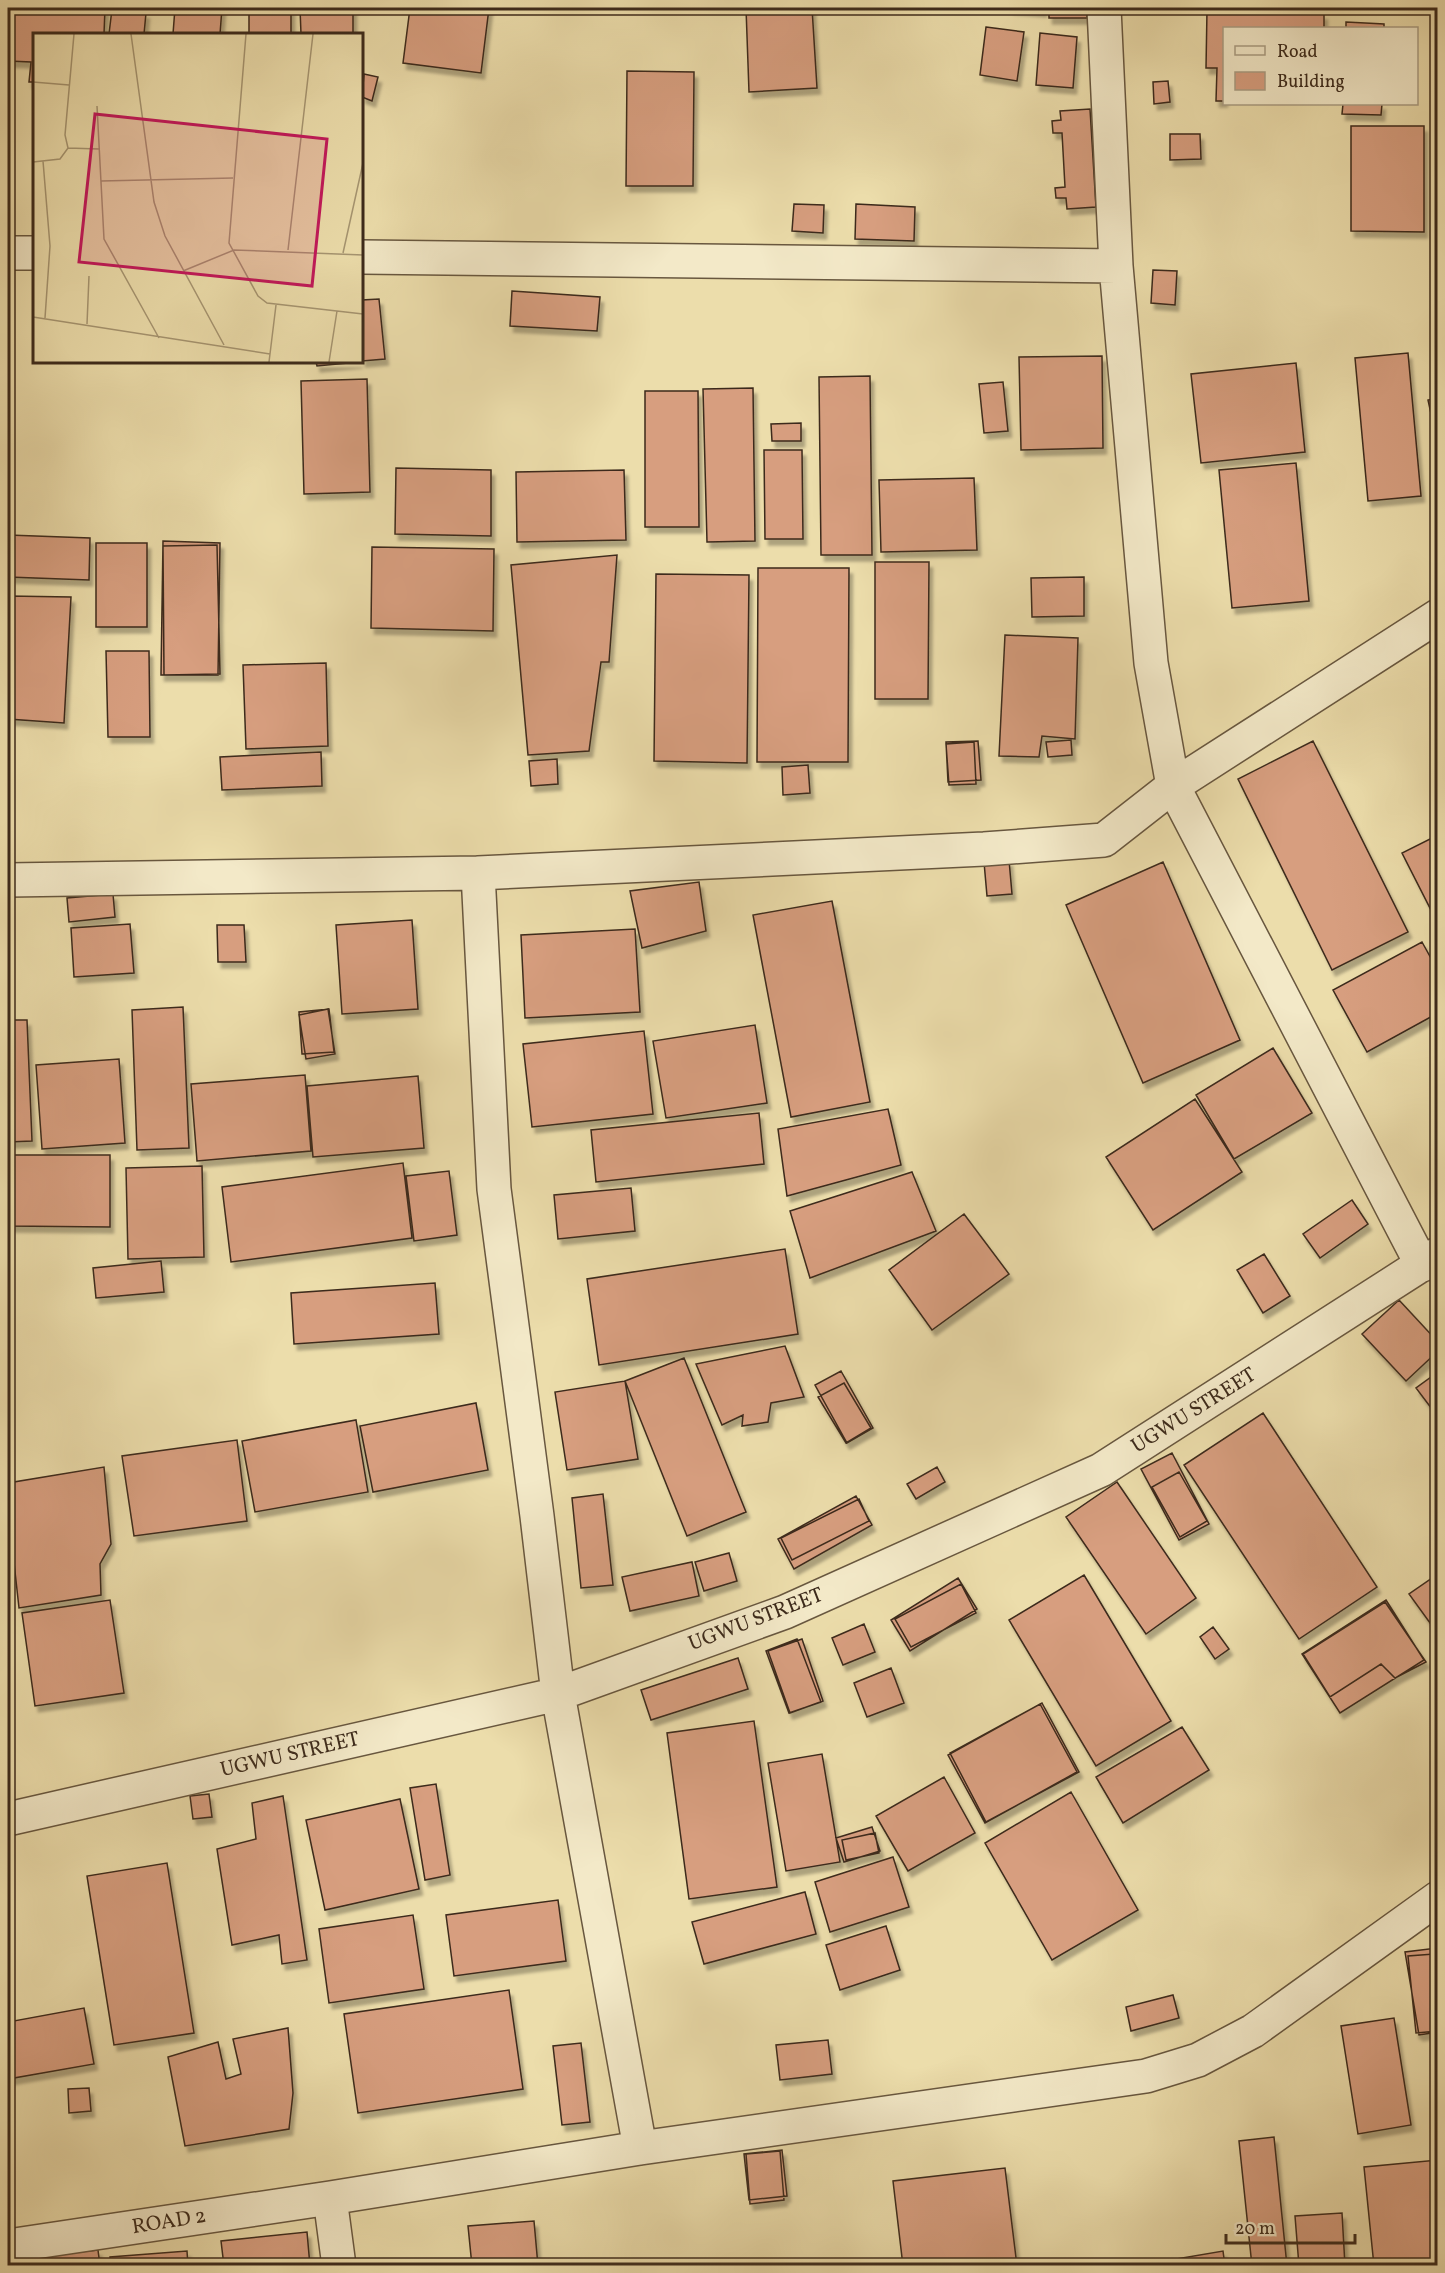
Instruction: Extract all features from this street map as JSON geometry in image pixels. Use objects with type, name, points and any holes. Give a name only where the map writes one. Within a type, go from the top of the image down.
[{"type":"street","points":[[1104,8],[1116,266],[1151,663],[1173,786],[1430,1260]]},
{"type":"street","points":[[8,253],[33,254]]},
{"type":"street","points":[[363,257],[1116,266]]},
{"type":"street","points":[[8,880],[478,873],[984,849],[1104,840],[1173,786],[1437,616]]},
{"type":"street","points":[[478,873],[494,1189],[558,1694],[640,2148]]},
{"type":"street","name":"UGWU STREET","points":[[8,1819],[558,1694],[785,1612],[1101,1470],[1430,1260]]},
{"type":"street","name":"ROAD 2","points":[[8,2246],[330,2198],[640,2148],[1146,2076],[1198,2060],[1253,2031],[1437,1898]]},
{"type":"street","points":[[330,2198],[339,2265]]},
{"type":"building","points":[[8,8],[105,8],[104,33],[33,33],[33,82],[29,82],[31,62],[8,61]]},
{"type":"building","points":[[175,8],[222,8],[220,33],[173,33]]},
{"type":"building","points":[[249,8],[291,8],[291,33],[249,33]]},
{"type":"building","points":[[300,8],[353,8],[353,33],[301,33]]},
{"type":"building","points":[[410,8],[489,8],[481,73],[403,63]]},
{"type":"building","points":[[746,8],[812,8],[817,88],[749,92]]},
{"type":"building","points":[[1009,8],[1043,8],[1043,11]]},
{"type":"building","points":[[1049,8],[1087,8],[1087,18],[1049,18]]},
{"type":"building","points":[[112,9],[146,13],[144,33],[109,33]]},
{"type":"building","points":[[1207,10],[1324,14],[1324,27],[1223,27],[1223,101],[1216,101],[1217,68],[1206,68]]},
{"type":"building","points":[[1346,22],[1384,24],[1384,27],[1346,27]]},
{"type":"building","points":[[986,27],[1024,32],[1017,81],[980,75]]},
{"type":"building","points":[[1040,33],[1077,37],[1073,88],[1036,85]]},
{"type":"building","points":[[627,71],[694,72],[693,186],[626,186]]},
{"type":"building","points":[[364,74],[378,77],[372,101],[363,97]]},
{"type":"building","points":[[1168,81],[1170,102],[1154,104],[1153,82]]},
{"type":"building","points":[[1343,105],[1382,105],[1381,115],[1342,114]]},
{"type":"building","points":[[1090,109],[1096,207],[1067,209],[1066,198],[1056,198],[1055,188],[1065,187],[1062,133],[1053,133],[1052,121],[1061,120],[1060,111]]},
{"type":"building","points":[[1351,126],[1424,126],[1424,232],[1351,231]]},
{"type":"building","points":[[1170,134],[1200,134],[1201,159],[1170,160]]},
{"type":"building","points":[[1438,194],[1438,239],[1433,239]]},
{"type":"building","points":[[794,204],[824,205],[823,233],[792,231]]},
{"type":"building","points":[[856,204],[915,207],[914,241],[855,239]]},
{"type":"building","points":[[1153,270],[1177,271],[1175,305],[1151,303]]},
{"type":"building","points":[[512,291],[600,297],[597,331],[510,326]]},
{"type":"building","points":[[379,299],[385,359],[363,361],[363,300]]},
{"type":"building","points":[[1408,353],[1421,496],[1368,501],[1355,358]]},
{"type":"building","points":[[1102,356],[1103,448],[1021,450],[1019,357]]},
{"type":"building","points":[[316,363],[348,363],[317,366]]},
{"type":"building","points":[[1296,363],[1305,452],[1201,463],[1191,374]]},
{"type":"building","points":[[870,376],[872,555],[821,555],[819,377]]},
{"type":"building","points":[[367,379],[370,492],[304,494],[301,381]]},
{"type":"building","points":[[1003,382],[1008,431],[984,433],[979,384]]},
{"type":"building","points":[[753,388],[755,541],[707,542],[703,389]]},
{"type":"building","points":[[645,391],[698,391],[699,527],[645,527]]},
{"type":"building","points":[[1438,398],[1438,445],[1428,400]]},
{"type":"building","points":[[801,423],[801,441],[772,441],[771,424]]},
{"type":"building","points":[[764,450],[802,450],[803,539],[765,539]]},
{"type":"building","points":[[1296,463],[1309,601],[1232,608],[1219,470]]},
{"type":"building","points":[[396,468],[491,470],[491,536],[395,534]]},
{"type":"building","points":[[624,470],[626,540],[517,542],[516,472]]},
{"type":"building","points":[[974,478],[977,550],[881,552],[879,480]]},
{"type":"building","points":[[8,535],[90,538],[89,580],[8,577]]},
{"type":"building","points":[[163,541],[220,543],[218,675],[161,675]]},
{"type":"building","points":[[96,543],[147,543],[147,627],[96,627]]},
{"type":"building","points":[[217,545],[220,674],[164,675],[163,546]]},
{"type":"building","points":[[372,547],[494,549],[493,631],[371,628]]},
{"type":"building","points":[[617,555],[609,662],[601,662],[589,751],[528,755],[511,565]]},
{"type":"building","points":[[875,562],[929,562],[928,699],[875,699]]},
{"type":"building","points":[[758,568],[849,568],[848,762],[757,762]]},
{"type":"building","points":[[656,574],[749,575],[747,763],[654,761]]},
{"type":"building","points":[[1084,577],[1084,616],[1032,617],[1031,578]]},
{"type":"building","points":[[8,596],[71,597],[64,723],[8,719]]},
{"type":"building","points":[[1005,635],[1078,638],[1075,739],[1042,736],[1039,757],[999,756]]},
{"type":"building","points":[[106,651],[149,651],[150,737],[108,737]]},
{"type":"building","points":[[326,663],[328,746],[246,749],[243,665]]},
{"type":"building","points":[[1071,740],[1072,755],[1048,757],[1046,742]]},
{"type":"building","points":[[978,741],[981,780],[948,782],[946,742]]},
{"type":"building","points":[[1313,741],[1408,932],[1332,970],[1238,779]]},
{"type":"building","points":[[974,742],[976,784],[949,785],[946,744]]},
{"type":"building","points":[[321,752],[322,786],[222,790],[220,757]]},
{"type":"building","points":[[557,759],[558,784],[531,786],[529,761]]},
{"type":"building","points":[[808,765],[810,793],[783,795],[782,767]]},
{"type":"building","points":[[1438,835],[1438,912],[1433,914],[1402,853]]},
{"type":"building","points":[[1009,860],[1012,894],[987,896],[984,862]]},
{"type":"building","points":[[1163,862],[1240,1040],[1143,1083],[1066,905]]},
{"type":"building","points":[[699,882],[706,931],[642,948],[630,891]]},
{"type":"building","points":[[113,894],[115,917],[69,922],[67,898]]},
{"type":"building","points":[[832,901],[870,1102],[791,1117],[753,915]]},
{"type":"building","points":[[412,920],[418,1009],[342,1014],[336,925]]},
{"type":"building","points":[[130,924],[134,973],[74,977],[71,928]]},
{"type":"building","points":[[217,925],[244,925],[246,962],[218,962]]},
{"type":"building","points":[[635,929],[640,1012],[525,1018],[521,935]]},
{"type":"building","points":[[1422,942],[1438,971],[1438,1013],[1367,1052],[1333,990]]},
{"type":"building","points":[[183,1007],[189,1148],[137,1150],[132,1010]]},
{"type":"building","points":[[328,1009],[335,1054],[306,1059],[299,1015]]},
{"type":"building","points":[[329,1009],[334,1052],[302,1054],[299,1012]]},
{"type":"building","points":[[8,1020],[27,1020],[32,1141],[8,1142]]},
{"type":"building","points":[[755,1025],[767,1103],[666,1118],[653,1041]]},
{"type":"building","points":[[644,1031],[653,1114],[532,1127],[523,1044]]},
{"type":"building","points":[[1273,1048],[1312,1113],[1234,1159],[1196,1095]]},
{"type":"building","points":[[119,1059],[125,1143],[42,1149],[36,1065]]},
{"type":"building","points":[[305,1075],[311,1151],[197,1161],[191,1084]]},
{"type":"building","points":[[418,1076],[424,1148],[313,1157],[307,1086]]},
{"type":"building","points":[[1195,1099],[1242,1172],[1153,1230],[1106,1157]]},
{"type":"building","points":[[888,1109],[901,1165],[787,1196],[778,1129]]},
{"type":"building","points":[[759,1113],[764,1164],[596,1182],[591,1130]]},
{"type":"building","points":[[8,1155],[110,1155],[110,1227],[8,1226]]},
{"type":"building","points":[[403,1163],[412,1238],[231,1262],[222,1187]]},
{"type":"building","points":[[202,1166],[204,1257],[128,1259],[126,1168]]},
{"type":"building","points":[[449,1171],[457,1235],[414,1241],[406,1176]]},
{"type":"building","points":[[912,1172],[936,1231],[810,1278],[790,1211]]},
{"type":"building","points":[[631,1188],[635,1231],[558,1239],[554,1195]]},
{"type":"building","points":[[1352,1200],[1368,1224],[1320,1258],[1303,1234]]},
{"type":"building","points":[[964,1214],[1009,1274],[932,1330],[889,1270]]},
{"type":"building","points":[[785,1249],[798,1334],[599,1365],[587,1279]]},
{"type":"building","points":[[1264,1254],[1290,1296],[1263,1313],[1237,1270]]},
{"type":"building","points":[[161,1261],[164,1292],[96,1298],[93,1268]]},
{"type":"building","points":[[435,1283],[439,1334],[294,1344],[291,1293]]},
{"type":"building","points":[[1399,1300],[1438,1342],[1438,1351],[1406,1381],[1362,1334]]},
{"type":"building","points":[[785,1346],[804,1397],[771,1403],[768,1422],[742,1426],[743,1415],[722,1425],[696,1364]]},
{"type":"building","points":[[684,1358],[746,1512],[687,1536],[625,1381]]},
{"type":"building","points":[[841,1371],[873,1428],[847,1443],[815,1385]]},
{"type":"building","points":[[1438,1372],[1438,1417],[1416,1388]]},
{"type":"building","points":[[625,1381],[638,1459],[567,1470],[555,1392]]},
{"type":"building","points":[[844,1383],[871,1428],[846,1443],[818,1397]]},
{"type":"building","points":[[476,1403],[488,1470],[373,1492],[360,1426]]},
{"type":"building","points":[[1263,1413],[1377,1587],[1299,1639],[1184,1465]]},
{"type":"building","points":[[356,1420],[368,1492],[255,1512],[242,1441]]},
{"type":"building","points":[[237,1440],[247,1521],[134,1536],[122,1456]]},
{"type":"building","points":[[1172,1453],[1209,1524],[1179,1540],[1141,1469]]},
{"type":"building","points":[[104,1467],[111,1544],[100,1564],[101,1595],[19,1608],[8,1508],[8,1483]]},
{"type":"building","points":[[937,1467],[945,1482],[916,1499],[907,1484]]},
{"type":"building","points":[[1179,1472],[1207,1521],[1180,1537],[1152,1487]]},
{"type":"building","points":[[1117,1482],[1196,1598],[1146,1634],[1066,1517]]},
{"type":"building","points":[[603,1494],[613,1585],[581,1588],[572,1498]]},
{"type":"building","points":[[856,1496],[872,1525],[794,1569],[778,1539]]},
{"type":"building","points":[[859,1499],[869,1521],[792,1560],[781,1538]]},
{"type":"building","points":[[729,1553],[737,1581],[704,1591],[695,1562]]},
{"type":"building","points":[[692,1562],[699,1596],[630,1611],[622,1577]]},
{"type":"building","points":[[1438,1574],[1438,1634],[1409,1594]]},
{"type":"building","points":[[1084,1575],[1171,1721],[1096,1766],[1009,1620]]},
{"type":"building","points":[[958,1578],[977,1609],[910,1651],[891,1620]]},
{"type":"building","points":[[961,1584],[976,1613],[911,1647],[895,1619]]},
{"type":"building","points":[[110,1600],[124,1693],[35,1706],[22,1613]]},
{"type":"building","points":[[1386,1600],[1424,1660],[1340,1713],[1302,1654]]},
{"type":"building","points":[[1385,1602],[1426,1662],[1395,1678],[1381,1664],[1330,1697],[1303,1654]]},
{"type":"building","points":[[864,1624],[875,1652],[843,1665],[832,1638]]},
{"type":"building","points":[[1213,1627],[1229,1649],[1215,1659],[1200,1637]]},
{"type":"building","points":[[797,1639],[821,1702],[789,1713],[766,1651]]},
{"type":"building","points":[[802,1639],[823,1701],[790,1713],[768,1651]]},
{"type":"building","points":[[738,1658],[748,1689],[651,1720],[641,1690]]},
{"type":"building","points":[[891,1668],[904,1703],[867,1717],[854,1683]]},
{"type":"building","points":[[1042,1703],[1079,1772],[986,1822],[950,1753]]},
{"type":"building","points":[[1040,1704],[1077,1772],[985,1823],[948,1755]]},
{"type":"building","points":[[754,1721],[777,1887],[689,1899],[667,1733]]},
{"type":"building","points":[[1182,1727],[1209,1770],[1123,1823],[1096,1777]]},
{"type":"building","points":[[822,1754],[840,1862],[786,1871],[768,1763]]},
{"type":"building","points":[[944,1777],[975,1833],[908,1871],[876,1816]]},
{"type":"building","points":[[436,1784],[450,1875],[425,1880],[410,1788]]},
{"type":"building","points":[[1071,1792],[1138,1910],[1052,1960],[985,1843]]},
{"type":"building","points":[[209,1794],[212,1817],[193,1819],[190,1796]]},
{"type":"building","points":[[283,1796],[307,1960],[282,1964],[279,1935],[232,1945],[217,1849],[256,1839],[252,1803]]},
{"type":"building","points":[[400,1799],[419,1889],[325,1910],[306,1820]]},
{"type":"building","points":[[872,1827],[880,1851],[844,1862],[836,1838]]},
{"type":"building","points":[[875,1833],[879,1853],[846,1860],[842,1840]]},
{"type":"building","points":[[893,1857],[909,1907],[830,1932],[815,1882]]},
{"type":"building","points":[[167,1863],[194,2033],[114,2045],[87,1876]]},
{"type":"building","points":[[805,1892],[816,1934],[704,1964],[692,1922]]},
{"type":"building","points":[[558,1900],[566,1961],[454,1976],[446,1915]]},
{"type":"building","points":[[413,1915],[424,1989],[329,2003],[319,1929]]},
{"type":"building","points":[[886,1926],[900,1970],[840,1990],[826,1945]]},
{"type":"building","points":[[1437,1948],[1438,2032],[1419,2035],[1405,1952]]},
{"type":"building","points":[[1434,1954],[1438,1990],[1438,2031],[1416,2033],[1408,1956]]},
{"type":"building","points":[[509,1990],[523,2089],[358,2113],[344,2014]]},
{"type":"building","points":[[1173,1995],[1179,2018],[1131,2031],[1126,2007]]},
{"type":"building","points":[[84,2008],[94,2064],[8,2079],[8,2022]]},
{"type":"building","points":[[1394,2018],[1411,2125],[1358,2134],[1341,2026]]},
{"type":"building","points":[[288,2028],[293,2093],[289,2129],[185,2146],[168,2057],[218,2042],[226,2079],[241,2074],[233,2039]]},
{"type":"building","points":[[828,2040],[832,2074],[780,2080],[776,2045]]},
{"type":"building","points":[[581,2043],[590,2122],[562,2125],[553,2046]]},
{"type":"building","points":[[89,2088],[91,2111],[69,2113],[68,2089]]},
{"type":"building","points":[[1274,2137],[1287,2266],[1252,2266],[1239,2141]]},
{"type":"building","points":[[782,2150],[787,2196],[749,2200],[744,2154]]},
{"type":"building","points":[[780,2151],[784,2200],[750,2204],[746,2154]]},
{"type":"building","points":[[1438,2160],[1438,2266],[1374,2266],[1364,2167]]},
{"type":"building","points":[[1005,2168],[1017,2266],[903,2266],[893,2181]]},
{"type":"building","points":[[1342,2213],[1345,2266],[1299,2266],[1295,2216]]},
{"type":"building","points":[[534,2221],[538,2266],[472,2266],[468,2226]]},
{"type":"building","points":[[307,2232],[310,2266],[224,2266],[221,2241]]},
{"type":"building","points":[[98,2250],[100,2266],[8,2266],[8,2259]]},
{"type":"building","points":[[187,2251],[188,2266],[111,2266],[110,2257]]},
{"type":"building","points":[[1223,2251],[1225,2266],[1135,2266]]}]
